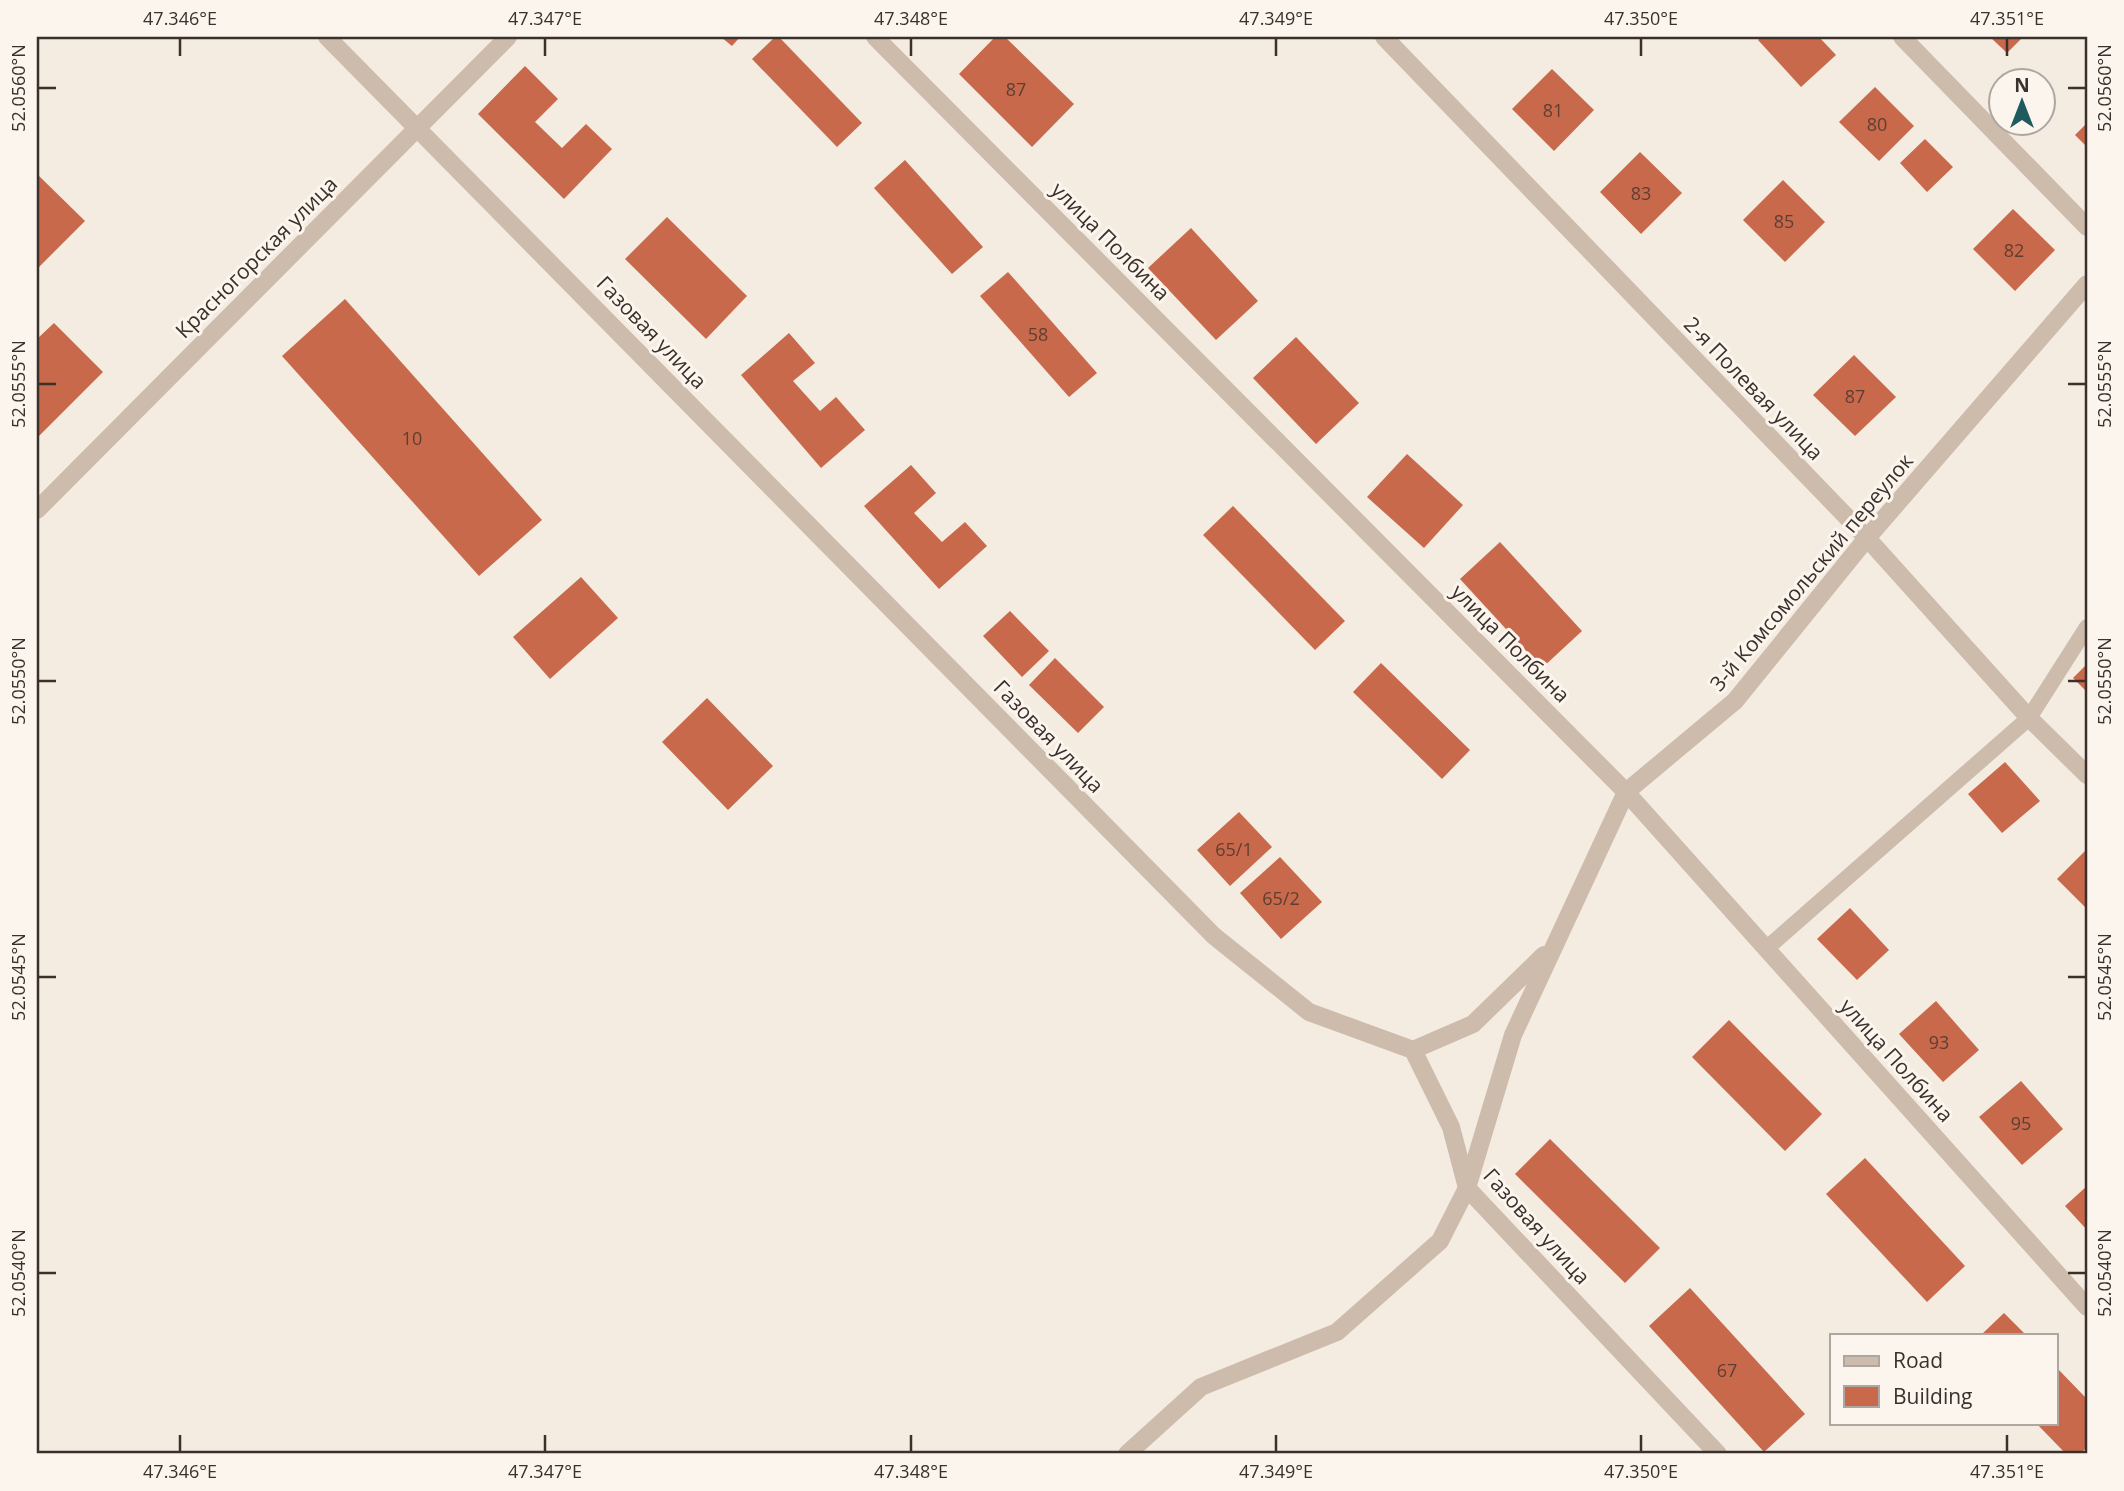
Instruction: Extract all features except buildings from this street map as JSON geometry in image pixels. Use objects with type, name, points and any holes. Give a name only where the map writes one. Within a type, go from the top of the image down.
[{"type":"street","name":"Газовая улица","points":[[327,37],[418,126],[1214,936],[1309,1012],[1413,1050],[1451,1127],[1468,1188],[1718,1454]]},
{"type":"street","name":"Красногорская улица","points":[[37,510],[508,37]]},
{"type":"street","name":"улица Полбина","points":[[875,37],[1626,792],[2087,1307]]},
{"type":"street","name":"2-я Полевая улица","points":[[1384,37],[1867,538],[2029,718],[2087,775]]},
{"type":"street","points":[[1902,37],[2087,227]]},
{"type":"street","name":"3-й Комсомольский переулок","points":[[1127,1454],[1201,1387],[1337,1332],[1440,1241],[1468,1188],[1513,1035],[1626,792],[1735,701],[1867,538],[2087,284]]},
{"type":"street","points":[[1413,1050],[1473,1024],[1552,947]]},
{"type":"lane","points":[[1767,948],[2029,718],[2087,626]]}]
